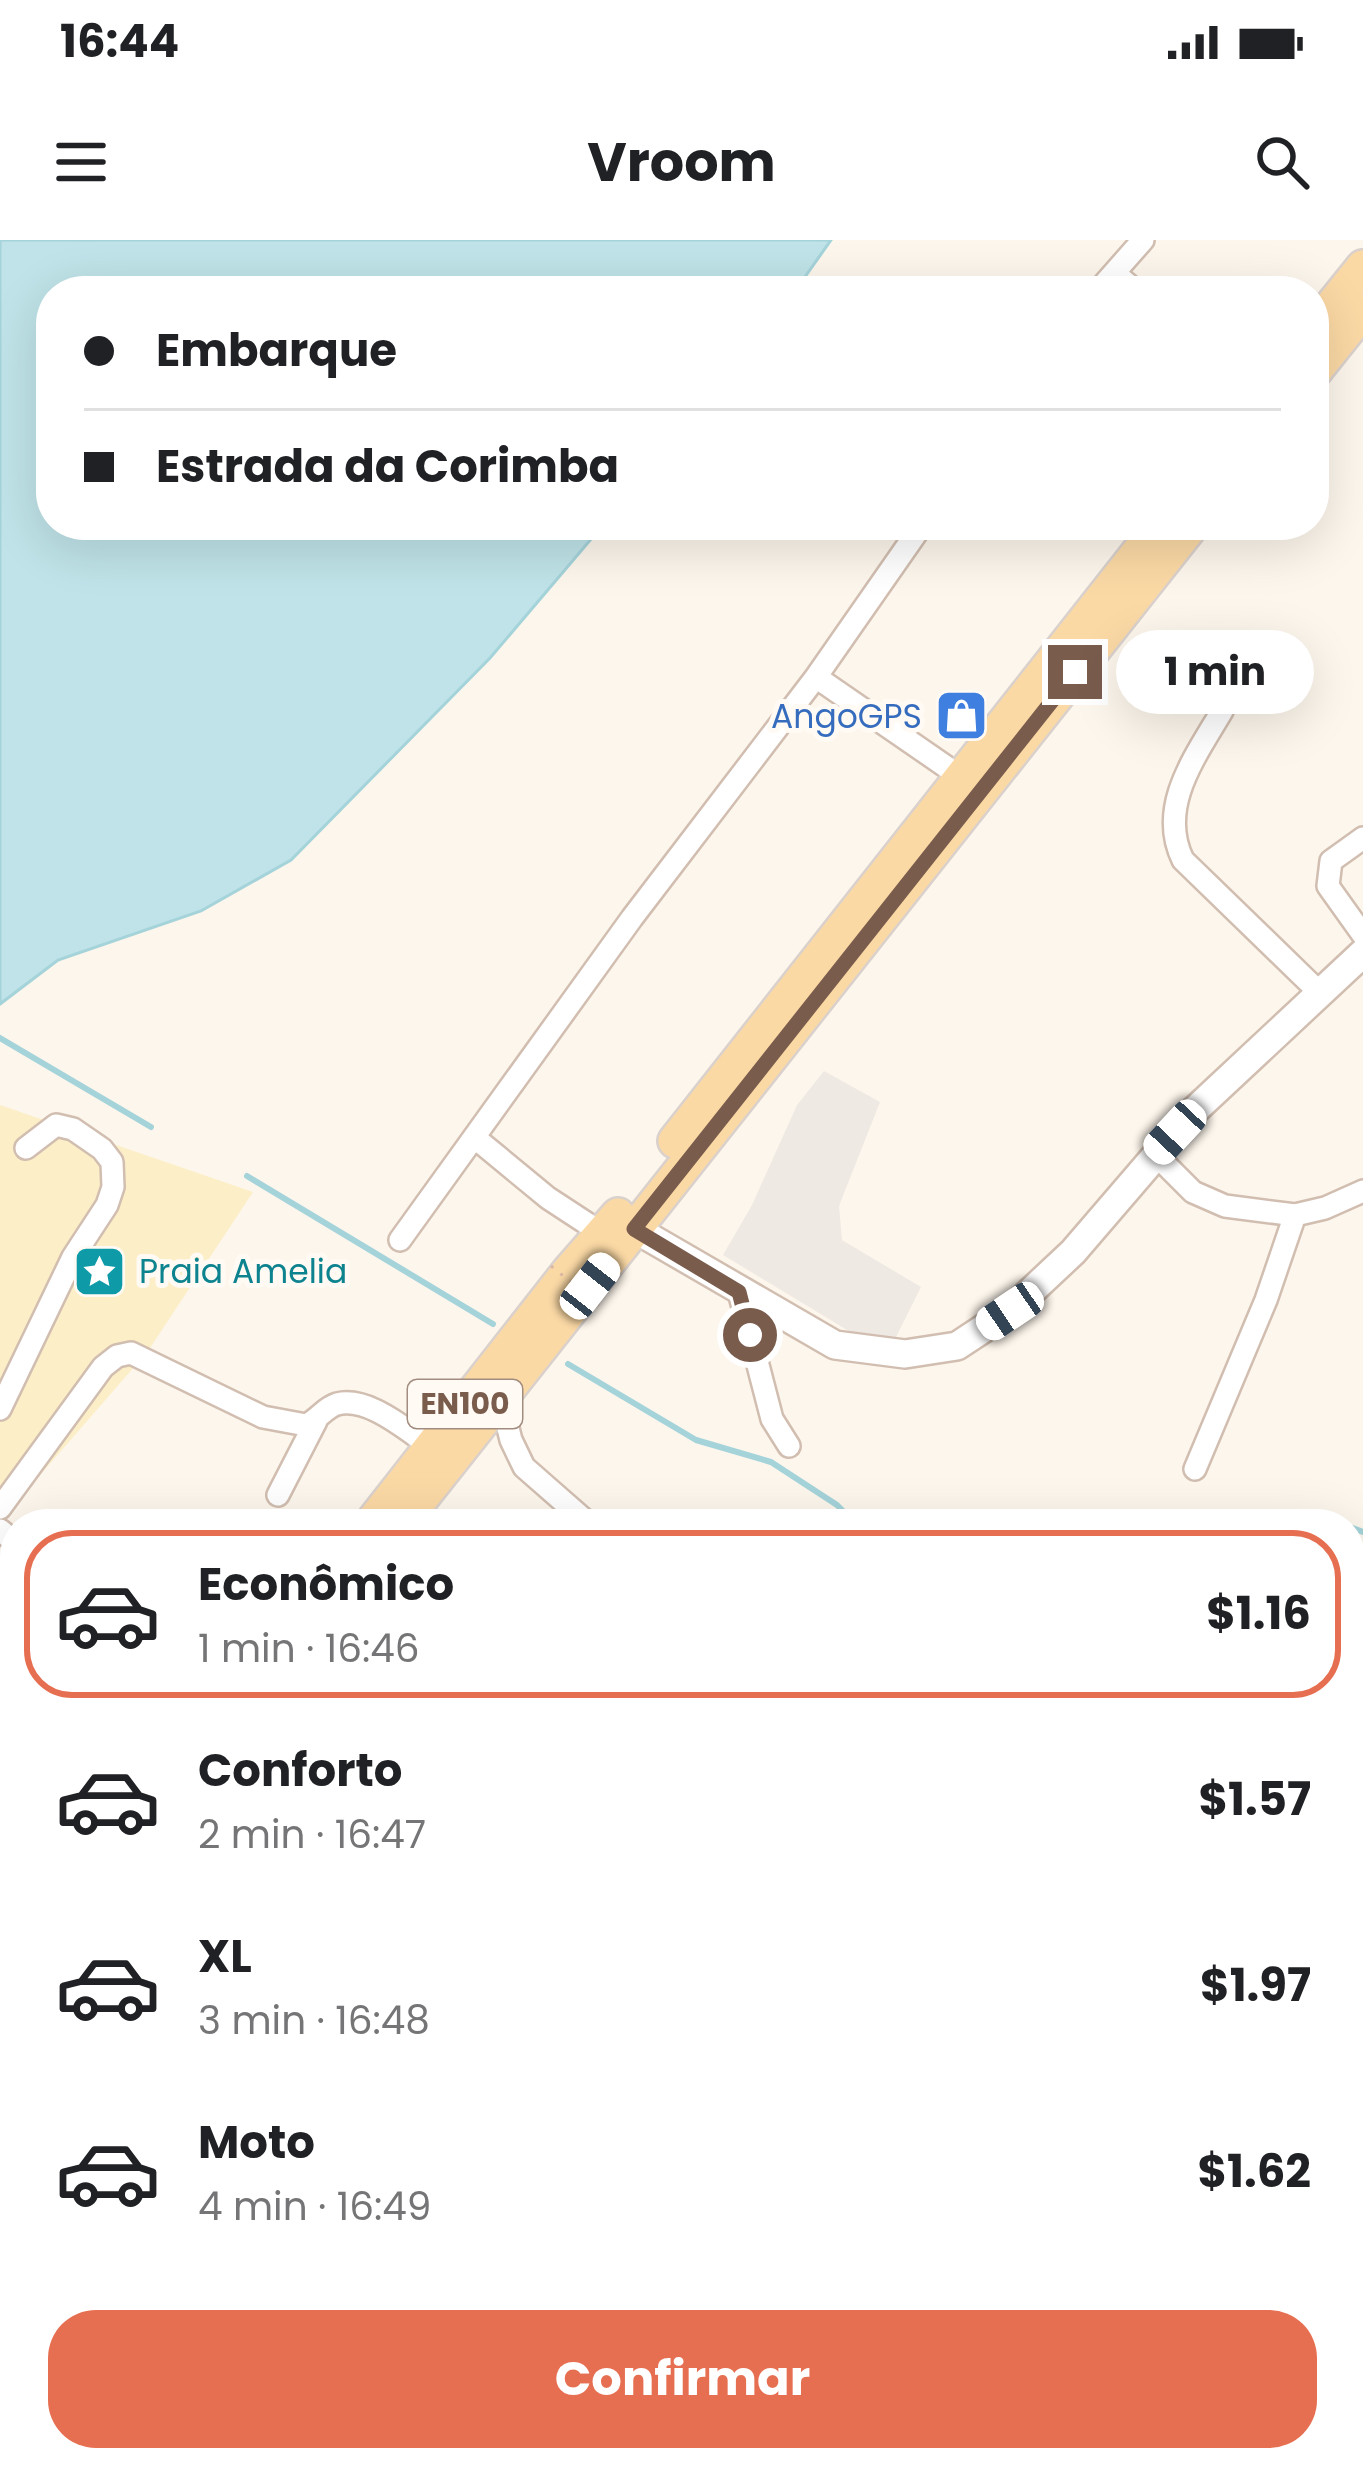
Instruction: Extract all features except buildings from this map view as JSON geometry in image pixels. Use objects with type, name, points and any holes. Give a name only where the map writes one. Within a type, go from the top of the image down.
[{"type":"main road","points":[[1329,309],[1363,267]]},
{"type":"main road","points":[[1329,353],[1363,311]]},
{"type":"main road","name":"EN100","points":[[619,1232],[961,777],[1148,540]]},
{"type":"main road","name":"EN100","points":[[383,1509],[619,1232],[1180,540]]},
{"type":"main road","name":"EN100","points":[[413,1509],[500,1397],[571,1285]]},
{"type":"street","points":[[1111,276],[1137,242]]},
{"type":"street","points":[[1114,273],[1118,276]]},
{"type":"street","points":[[400,1240],[632,918],[816,677],[912,540]]},
{"type":"street","points":[[816,677],[961,777]]},
{"type":"street","points":[[1222,711],[1183,777],[1172,828],[1175,843],[1183,860],[1320,993]]},
{"type":"street","points":[[1363,838],[1331,861],[1328,886],[1363,935]]},
{"type":"street","points":[[474,1137],[548,1198],[835,1345],[905,1354],[957,1346],[1010,1311],[1073,1252],[1196,1110],[1363,953]]},
{"type":"street","points":[[0,1409],[113,1186],[112,1162],[74,1129],[56,1125],[26,1148]]},
{"type":"street","points":[[1155,1154],[1208,1201],[1295,1215],[1363,1191]]},
{"type":"street","points":[[1196,1469],[1266,1300],[1295,1215]]},
{"type":"street","points":[[739,1292],[772,1419],[789,1447]]},
{"type":"street","points":[[0,1508],[103,1366],[131,1353],[263,1417],[306,1425],[333,1405],[344,1403],[364,1407],[432,1447]]},
{"type":"street","points":[[500,1397],[524,1467],[572,1509]]},
{"type":"street","points":[[278,1496],[316,1420]]},
{"type":"shaded area","points":[[824,1071],[880,1102],[839,1206],[842,1240],[921,1287],[896,1337],[852,1333],[723,1255],[752,1205],[797,1105]]},
{"type":"sand","name":"Praia Amelia","points":[[0,1105],[253,1192],[148,1351],[10,1509],[0,1509]]},
{"type":"water","points":[[0,240],[831,240],[806,276],[36,276],[36,540],[590,540],[490,658],[291,860],[201,911],[58,960],[0,1004]]},
{"type":"waterway","points":[[0,1038],[151,1127]]},
{"type":"waterway","points":[[247,1176],[493,1324]]},
{"type":"waterway","points":[[568,1364],[696,1440],[771,1462],[841,1509]]},
{"type":"place","name":"AngoGPS","points":[[961,716]]},
{"type":"place","name":"Praia Amelia","points":[[100,1271]]},
{"type":"route","points":[[750,1335],[739,1292],[634,1229],[1075,672]]}]
